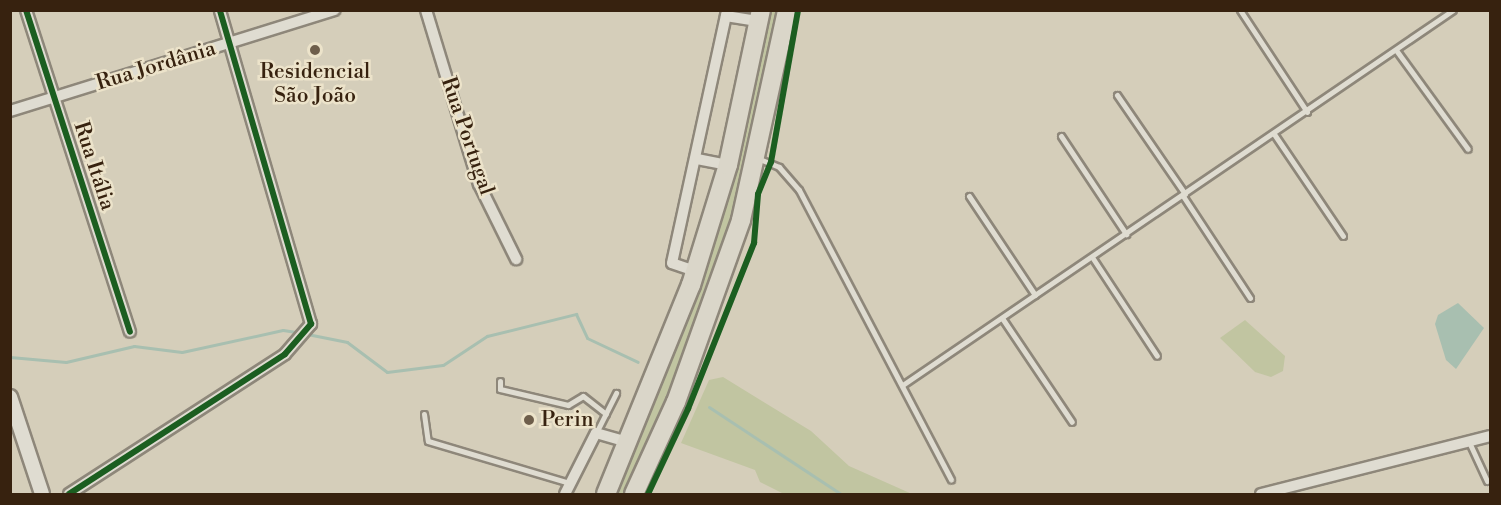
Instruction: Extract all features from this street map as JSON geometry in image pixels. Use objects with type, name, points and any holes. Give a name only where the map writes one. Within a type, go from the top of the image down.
[{"type":"highway","points":[[634,495],[710,315],[757,158],[787,10]]},
{"type":"highway","points":[[606,495],[630,443],[695,271],[728,165],[760,16]]},
{"type":"street","name":"Rua Itália","points":[[26,10],[130,332]]},
{"type":"street","points":[[69,495],[299,342],[311,324],[311,311],[220,10]]},
{"type":"street","name":"Rua Jordânia","points":[[10,111],[336,10]]},
{"type":"street","name":"Rua Portugal","points":[[426,10],[479,184],[516,259]]},
{"type":"street","points":[[695,271],[672,263],[697,159],[727,13],[760,16]]},
{"type":"street","points":[[697,159],[728,165]]},
{"type":"street","points":[[10,397],[42,495]]},
{"type":"street","points":[[565,495],[596,432],[630,443]]},
{"type":"street","points":[[1261,495],[1491,436]]},
{"type":"lane","points":[[1240,10],[1307,112]]},
{"type":"lane","points":[[904,384],[1274,135],[1453,10]]},
{"type":"lane","points":[[1396,50],[1468,150]]},
{"type":"lane","points":[[1117,95],[1250,298]]},
{"type":"lane","points":[[1274,135],[1343,236]]},
{"type":"lane","points":[[1061,136],[1126,234]]},
{"type":"lane","points":[[757,158],[779,167],[795,183],[904,384],[951,479]]},
{"type":"lane","points":[[969,196],[1035,295]]},
{"type":"lane","points":[[1092,257],[1157,356]]},
{"type":"lane","points":[[1002,318],[1072,422]]},
{"type":"lane","points":[[500,381],[500,389],[568,405],[583,396],[606,414]]},
{"type":"lane","points":[[596,432],[616,393]]},
{"type":"lane","points":[[424,414],[428,441],[570,483]]},
{"type":"lane","points":[[1469,442],[1487,481]]},
{"type":"shaded area","points":[[766,11],[777,11],[724,247],[657,428],[626,494],[611,494],[700,279]]},
{"type":"shaded area","points":[[1458,303],[1484,328],[1456,369],[1446,360],[1435,324],[1438,315]]},
{"type":"shaded area","points":[[1245,320],[1285,356],[1283,371],[1271,377],[1255,372],[1220,338]]},
{"type":"shaded area","points":[[723,377],[811,431],[849,466],[912,494],[784,494],[760,482],[755,470],[681,443],[709,380]]},
{"type":"waterway","points":[[307,334],[347,342],[387,372],[443,365],[487,336],[576,314],[587,338],[638,362]]},
{"type":"waterway","points":[[10,357],[66,362],[134,346],[182,352],[283,330],[301,333]]},
{"type":"waterway","points":[[709,407],[841,494]]},
{"type":"cycle path","points":[[26,10],[130,332]]},
{"type":"cycle path","points":[[69,494],[285,354],[311,324],[220,10]]},
{"type":"cycle path","points":[[648,494],[688,409],[754,243],[758,194],[771,162],[798,10]]},
{"type":"place","name":"Residencial São João","points":[[315,50]]},
{"type":"place","name":"Perin","points":[[529,420]]}]
